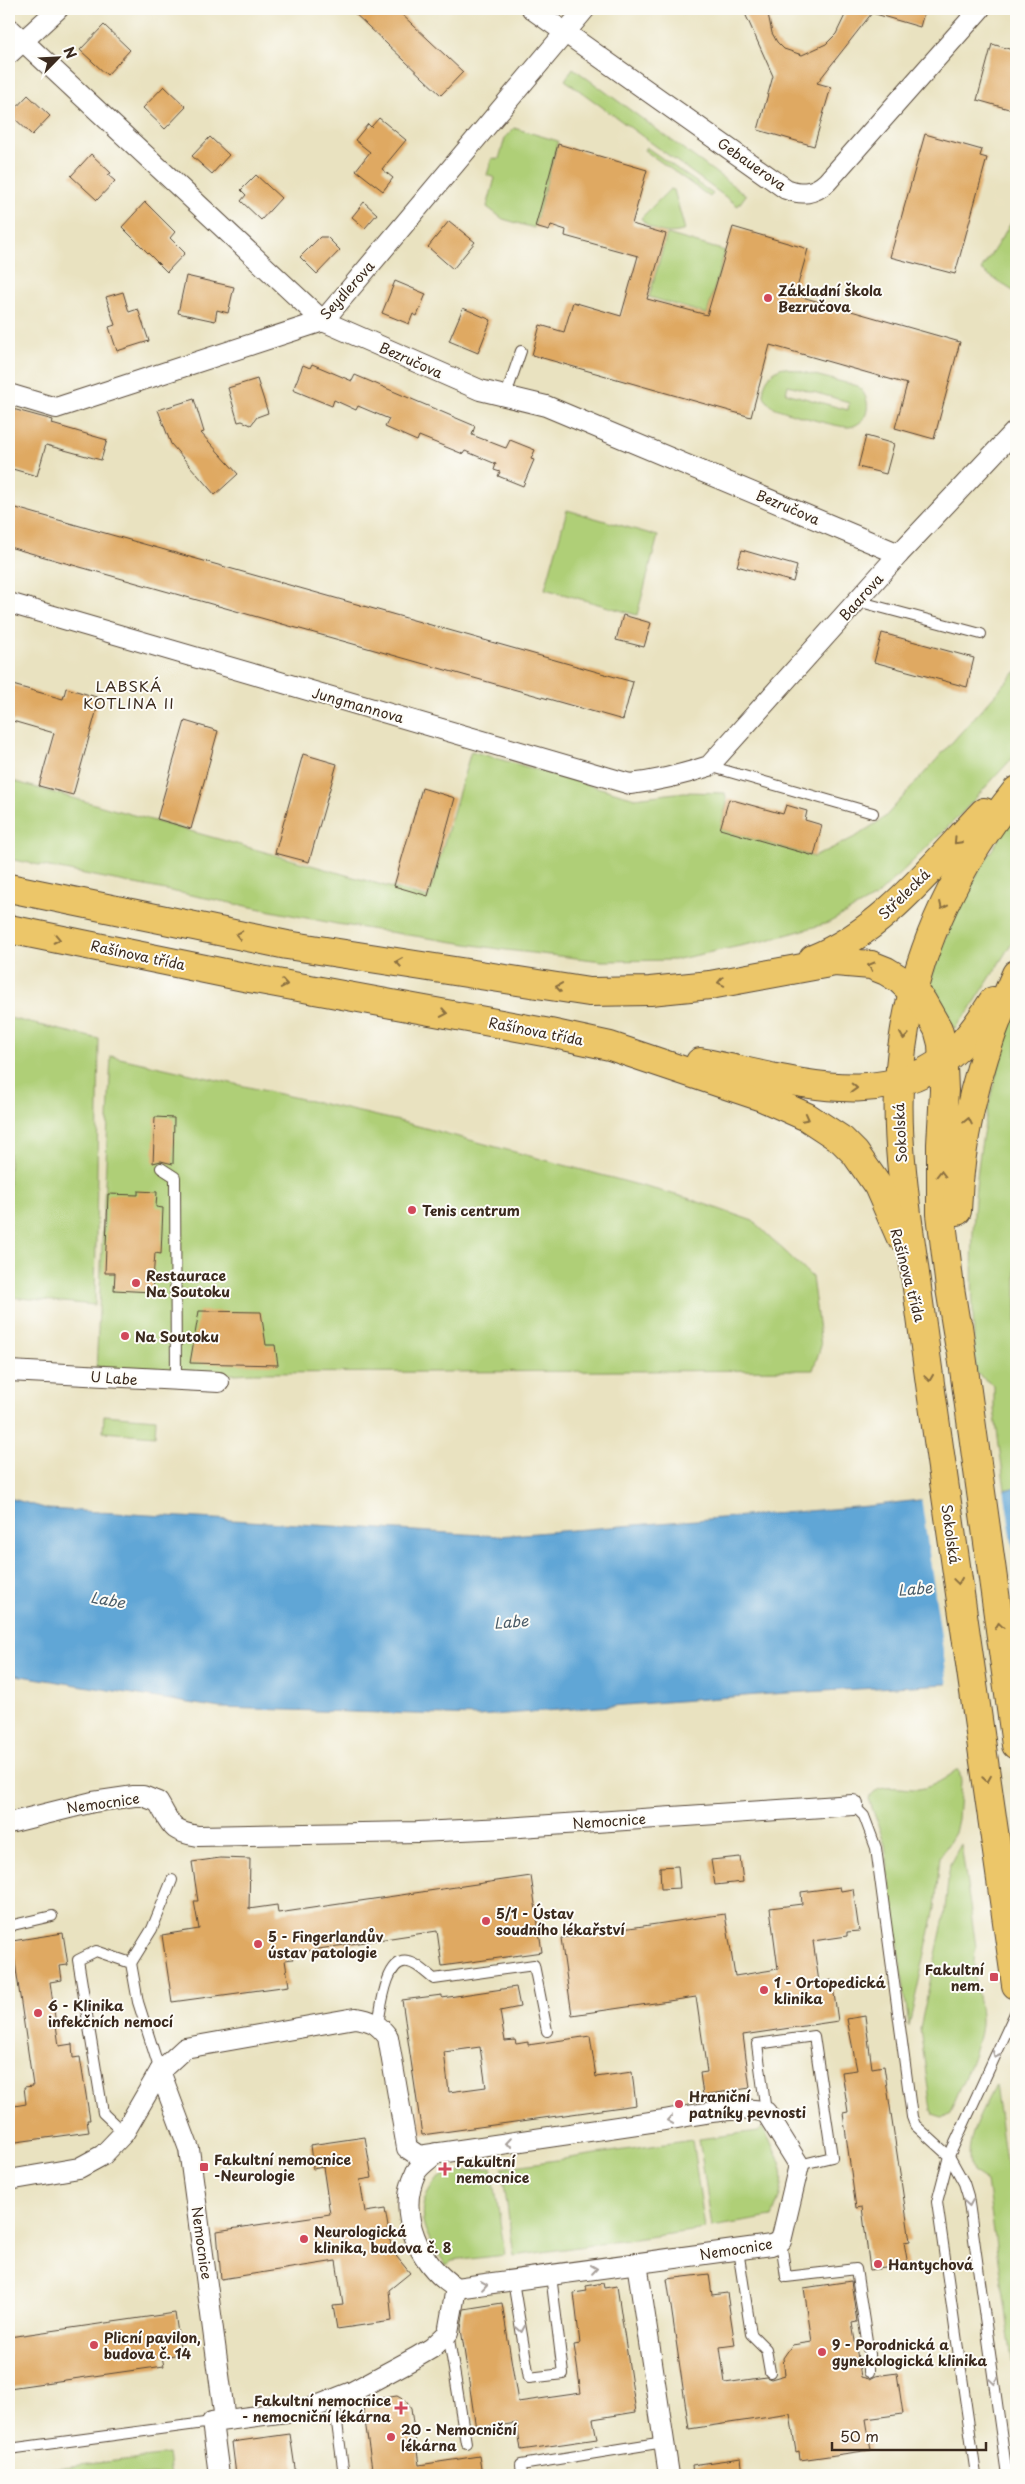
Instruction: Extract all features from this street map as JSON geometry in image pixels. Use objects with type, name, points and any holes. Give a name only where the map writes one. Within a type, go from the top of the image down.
[{"type":"main road","name":"Střelecká","points":[[769,973],[825,954],[862,932],[895,905],[1016,781]]},
{"type":"main road","points":[[912,990],[924,952],[947,898],[983,836],[1016,791]]},
{"type":"main road","points":[[9,888],[287,945],[589,992],[650,992],[710,984],[812,965],[852,962],[871,966],[886,972],[912,990],[930,1013],[938,1029],[944,1059],[941,1214],[946,1261],[1015,1736]]},
{"type":"main road","name":"Rašínova třída","points":[[9,929],[244,977],[541,1031],[610,1046],[762,1097],[807,1117],[842,1140],[866,1167],[888,1206],[905,1251],[922,1330]]},
{"type":"main road","points":[[610,1046],[834,1087],[864,1088],[898,1083],[944,1059],[958,1048],[978,1023],[1016,964]]},
{"type":"main road","points":[[959,1344],[956,1278],[958,1195],[966,1132],[994,1026],[1016,974]]},
{"type":"main road","name":"Sokolská","points":[[912,990],[898,1083],[900,1145],[922,1330],[1016,1985]]},
{"type":"street","points":[[13,42],[58,9]]},
{"type":"street","name":"Gebauerova","points":[[532,9],[786,189],[806,193],[819,190],[827,182],[980,9]]},
{"type":"street","name":"Seydlerova","points":[[9,394],[56,408],[323,321],[585,9]]},
{"type":"street","name":"Bezručova","points":[[13,42],[323,321],[480,390],[546,406],[900,554]]},
{"type":"street","name":"Baarova","points":[[709,766],[900,554],[1015,433]]},
{"type":"street","name":"Jungmannova","points":[[9,603],[630,784],[676,778],[709,766]]},
{"type":"street","name":"U Labe","points":[[9,1371],[176,1382],[219,1382]]},
{"type":"street","name":"Nemocnice","points":[[9,1823],[49,1812],[134,1796],[143,1796],[158,1802],[172,1828],[179,1833],[198,1836],[505,1828],[853,1805]]},
{"type":"street","points":[[9,2180],[79,2168],[103,2155],[124,2133],[160,2071],[185,2048],[355,2018],[368,2019],[378,2024],[388,2037],[407,2148],[420,2156],[759,2110],[799,2166]]},
{"type":"street","name":"Nemocnice","points":[[160,2071],[189,2149],[218,2421],[219,2475]]},
{"type":"street","points":[[218,2421],[309,2409],[334,2401],[416,2358],[432,2348],[448,2333],[456,2288],[441,2278],[426,2258],[414,2237],[409,2216],[408,2194],[417,2170],[436,2153]]},
{"type":"street","name":"Nemocnice","points":[[456,2288],[738,2250],[776,2243],[799,2166]]},
{"type":"street","points":[[637,2264],[670,2475]]},
{"type":"lane","points":[[506,395],[521,351]]},
{"type":"lane","points":[[857,602],[981,634]]},
{"type":"lane","points":[[709,766],[873,813]]},
{"type":"lane","points":[[161,1168],[175,1177],[176,1382]]},
{"type":"lane","name":"Nemocnice","points":[[853,1805],[864,1816],[876,1848],[912,2117],[915,2125],[949,2156]]},
{"type":"lane","points":[[160,2071],[138,2002],[131,1962],[152,1929],[172,1880]]},
{"type":"lane","points":[[9,1929],[13,1925],[52,1916]]},
{"type":"lane","points":[[124,2133],[103,2113],[78,1960],[96,1951],[131,1962]]},
{"type":"lane","points":[[378,2024],[387,1979],[394,1967],[403,1961],[410,1962],[434,1979],[534,1965],[547,2031]]},
{"type":"lane","points":[[976,2475],[937,2202],[949,2156],[1016,2011]]},
{"type":"lane","points":[[759,2110],[757,2044],[814,2036],[832,2157],[799,2166]]},
{"type":"lane","points":[[949,2156],[968,2196],[1007,2475]]},
{"type":"lane","points":[[776,2243],[786,2277],[856,2269],[869,2354],[869,2372]]},
{"type":"lane","points":[[738,2250],[751,2334],[766,2349],[770,2372]]},
{"type":"lane","points":[[513,2280],[530,2378],[563,2374],[551,2275]]},
{"type":"lane","points":[[448,2333],[466,2443]]},
{"type":"lane","points":[[334,2401],[344,2475]]},
{"type":"lane","points":[[9,2449],[218,2421]]},
{"type":"lane","points":[[522,2475],[521,2465],[664,2442]]},
{"type":"green space","points":[[573,68],[746,195],[738,206],[565,80]]},
{"type":"green space","points":[[514,128],[558,141],[534,228],[503,219],[487,207],[495,178],[487,175],[492,158],[499,159],[505,138]]},
{"type":"green space","points":[[646,147],[713,194],[710,197],[644,150]]},
{"type":"green space","points":[[670,189],[674,190],[685,230],[667,233],[655,230],[641,218]]},
{"type":"green space","points":[[1013,220],[1016,222],[1016,293],[981,270]]},
{"type":"green space","points":[[667,234],[725,251],[707,314],[649,297]]},
{"type":"green space","points":[[783,367],[858,386],[867,400],[865,416],[861,422],[844,427],[774,407],[768,402],[764,391],[767,379]],"holes":[[[788,385],[849,402],[848,410],[786,393]]]},
{"type":"green space","points":[[567,510],[658,536],[637,615],[545,589]]},
{"type":"green space","points":[[1016,671],[1016,754],[961,814],[877,896],[828,923],[768,940],[674,960],[603,961],[506,950],[337,924],[9,859],[9,780],[428,898],[471,751],[635,798],[684,792],[725,793],[727,803],[720,829],[814,857],[857,836],[885,817]]},
{"type":"green space","points":[[1016,815],[1016,936],[970,1010],[954,1029],[942,1003],[929,987],[944,941],[976,875]]},
{"type":"green space","points":[[1016,1012],[1016,1487],[1005,1490],[994,1408],[994,1386],[976,1373],[972,1254],[977,1175],[990,1097],[1009,1029]]},
{"type":"green space","points":[[9,1018],[99,1039],[95,1305],[9,1297]]},
{"type":"green space","name":"Tenis centrum","points":[[111,1056],[399,1121],[687,1198],[753,1221],[812,1277],[821,1346],[813,1370],[252,1373],[182,1377],[96,1373]]},
{"type":"green space","points":[[104,1415],[156,1419],[155,1436],[103,1432]]},
{"type":"green space","points":[[959,1770],[961,1781],[958,1819],[955,1833],[940,1857],[935,1908],[909,2026],[885,1845],[869,1799],[873,1793],[884,1788],[919,1789],[929,1786]]},
{"type":"green space","points":[[961,1844],[976,1947],[974,1967],[981,2024],[973,2057],[950,2113],[942,2118],[933,2115],[931,2110],[920,2028],[944,1918],[950,1864]]},
{"type":"green space","points":[[995,2085],[1016,2232],[1016,2389],[987,2182],[972,2172],[969,2161],[969,2150],[975,2127]]},
{"type":"green space","points":[[763,2128],[780,2162],[783,2180],[772,2217],[712,2227],[699,2139],[758,2131]]},
{"type":"green space","points":[[692,2140],[705,2229],[514,2256],[502,2168]]},
{"type":"green space","points":[[492,2168],[505,2255],[452,2261],[446,2265],[430,2240],[423,2223],[423,2204],[427,2194],[440,2178],[451,2173]]},
{"type":"green space","points":[[168,2455],[171,2475],[9,2475],[9,2473]]},
{"type":"water","name":"Labe","points":[[1016,1487],[1016,1680],[771,1694],[479,1716],[220,1708],[9,1674],[9,1498],[48,1509],[499,1536],[868,1506],[1005,1490]]},
{"type":"pier","points":[[1004,1488],[1016,1570],[1016,1682],[948,1685],[921,1497]]},
{"type":"building","points":[[350,9],[396,9],[463,72],[441,95]]},
{"type":"building","points":[[743,9],[767,9],[772,33],[777,42],[784,49],[802,55],[826,44],[836,34],[848,9],[925,9],[920,27],[872,13],[817,83],[831,87],[814,146],[758,130],[773,76]]},
{"type":"building","points":[[104,25],[130,50],[107,75],[80,50]]},
{"type":"building","points":[[992,44],[1016,51],[1016,111],[977,100]]},
{"type":"building","points":[[164,86],[186,107],[165,129],[143,108]]},
{"type":"building","points":[[28,95],[50,116],[32,135],[10,114]]},
{"type":"building","points":[[379,118],[406,140],[382,169],[393,178],[383,191],[356,170],[370,152],[355,140],[368,124],[371,127]]},
{"type":"building","points":[[925,134],[982,150],[980,156],[987,158],[955,274],[890,257]]},
{"type":"building","points":[[210,137],[229,155],[212,174],[192,156]]},
{"type":"building","points":[[558,144],[647,170],[632,224],[666,234],[647,299],[707,315],[733,227],[808,249],[795,295],[960,342],[934,439],[895,428],[907,384],[770,345],[751,417],[532,355],[540,325],[564,332],[573,302],[621,316],[638,256],[565,236],[566,230],[551,225],[549,231],[535,227]]},
{"type":"building","points":[[91,154],[111,173],[108,175],[115,181],[97,200],[71,176]]},
{"type":"building","points":[[256,175],[281,198],[261,220],[241,201],[246,195],[241,190]]},
{"type":"building","points":[[145,202],[175,232],[170,238],[185,253],[167,272],[122,227]]},
{"type":"building","points":[[364,202],[377,214],[365,228],[352,217]]},
{"type":"building","points":[[449,221],[475,242],[453,269],[428,247]]},
{"type":"building","points":[[320,237],[327,237],[340,250],[317,274],[300,257]]},
{"type":"building","points":[[186,276],[234,287],[228,313],[217,310],[215,321],[178,313]]},
{"type":"building","points":[[395,281],[426,294],[417,316],[413,314],[409,324],[382,313]]},
{"type":"building","points":[[123,292],[129,312],[138,309],[149,341],[117,351],[109,327],[115,325],[106,297]]},
{"type":"building","points":[[463,308],[491,320],[478,353],[449,341]]},
{"type":"building","points":[[312,364],[352,381],[355,375],[475,426],[472,435],[503,447],[506,448],[510,440],[535,450],[531,459],[534,460],[523,486],[498,476],[500,472],[494,470],[496,464],[465,451],[463,454],[419,436],[417,441],[385,427],[389,419],[358,406],[356,410],[334,400],[332,406],[293,390],[303,365],[310,368]]},
{"type":"building","points":[[257,379],[268,413],[257,417],[251,425],[242,421],[238,422],[228,388]]},
{"type":"building","points":[[194,399],[204,432],[201,433],[238,474],[215,495],[171,444],[158,410]]},
{"type":"building","points":[[9,408],[53,420],[52,424],[107,440],[101,460],[46,445],[37,476],[9,468]]},
{"type":"building","points":[[866,436],[894,444],[886,474],[858,467]]},
{"type":"building","points":[[9,506],[633,682],[623,720],[9,547]]},
{"type":"building","points":[[742,550],[797,566],[793,582],[737,566]]},
{"type":"building","points":[[623,615],[651,623],[644,647],[616,640]]},
{"type":"building","points":[[882,633],[974,658],[967,687],[874,662]]},
{"type":"building","points":[[9,684],[63,699],[66,688],[100,698],[73,795],[39,786],[54,733],[9,720]]},
{"type":"building","points":[[185,721],[218,731],[191,829],[157,819]]},
{"type":"building","points":[[303,754],[337,764],[309,862],[275,853]]},
{"type":"building","points":[[422,788],[455,798],[428,896],[394,886]]},
{"type":"building","points":[[729,799],[783,814],[786,805],[807,811],[805,820],[822,825],[814,856],[720,829]]},
{"type":"building","points":[[155,1117],[174,1118],[173,1164],[161,1161],[153,1163]]},
{"type":"building","points":[[138,1191],[157,1192],[156,1207],[163,1208],[161,1254],[155,1253],[152,1292],[114,1290],[115,1273],[105,1273],[108,1194],[138,1195]]},
{"type":"building","points":[[199,1311],[261,1312],[266,1345],[275,1345],[278,1365],[190,1363]]},
{"type":"building","points":[[740,1857],[743,1882],[715,1885],[711,1860]]},
{"type":"building","points":[[220,1858],[250,1859],[249,1909],[277,1905],[278,1913],[531,1876],[542,1952],[442,1966],[437,1931],[292,1953],[293,1959],[285,1960],[289,1986],[172,2002],[162,1935],[199,1929],[194,1901],[198,1901],[192,1862]]},
{"type":"building","points":[[678,1866],[680,1888],[661,1889],[660,1867]]},
{"type":"building","name":"1 - Ortopedická klinika","points":[[840,1887],[841,1891],[853,1889],[859,1931],[847,1932],[847,1936],[813,1941],[819,1982],[832,1980],[838,2021],[743,2035],[750,2088],[703,2095],[700,2073],[707,2072],[696,1997],[572,2015],[561,1938],[725,1914],[735,1976],[778,1969],[770,1908],[802,1904],[801,1892]]},
{"type":"building","name":"6 - Klinika infekčních nemocí","points":[[63,1933],[68,1965],[60,1966],[62,1980],[50,1982],[59,2046],[72,2044],[73,2058],[80,2057],[90,2120],[87,2120],[89,2132],[9,2143],[9,2107],[26,2104],[24,2087],[33,2086],[12,1941]]},
{"type":"building","points":[[516,1987],[520,2007],[500,2011],[505,2041],[515,2040],[516,2044],[528,2042],[528,2045],[590,2036],[596,2077],[632,2072],[636,2105],[422,2135],[402,2000],[442,1995],[442,1998]],"holes":[[[480,2047],[486,2087],[449,2092],[444,2052]]]},
{"type":"building","points":[[865,2016],[872,2068],[884,2066],[910,2241],[904,2242],[908,2265],[870,2270],[862,2207],[856,2208],[843,2113],[848,2112],[842,2072],[857,2070],[847,2019]]},
{"type":"building","name":"Neurologická klinika, budova č. 8","points":[[365,2137],[372,2178],[360,2180],[365,2212],[385,2209],[392,2251],[410,2273],[389,2290],[392,2321],[337,2329],[333,2306],[343,2305],[336,2261],[221,2279],[217,2231],[330,2214],[323,2167],[313,2169],[310,2145]]},
{"type":"building","points":[[709,2274],[712,2295],[727,2293],[735,2345],[720,2347],[725,2383],[766,2377],[771,2379],[785,2375],[783,2358],[792,2345],[812,2342],[804,2288],[851,2281],[857,2322],[852,2323],[861,2377],[869,2379],[875,2376],[897,2373],[903,2414],[866,2419],[871,2450],[800,2460],[799,2451],[796,2452],[790,2414],[689,2429],[667,2279]]},
{"type":"building","points":[[603,2283],[604,2288],[617,2286],[636,2412],[593,2419],[597,2439],[521,2450],[517,2423],[476,2429],[461,2329],[464,2309],[502,2303],[518,2402],[581,2393],[574,2345],[580,2344],[574,2293],[587,2291],[586,2286]]},
{"type":"building","name":"Plicní pavilon, budova č. 14","points":[[175,2313],[181,2354],[162,2357],[164,2366],[9,2388],[9,2337]]},
{"type":"building","name":"20 - Nemocniční lékárna","points":[[397,2396],[406,2401],[411,2409],[419,2465],[479,2456],[482,2475],[373,2475],[362,2401]]},
{"type":"building","points":[[290,2434],[296,2475],[236,2475],[232,2442]]},
{"type":"building","points":[[741,2458],[743,2475],[693,2475],[692,2465]]},
{"type":"place","name":"Základní škola Bezručova","points":[[768,298]]},
{"type":"place","name":"Tenis centrum","points":[[412,1210]]},
{"type":"place","name":"Restaurace Na Soutoku","points":[[136,1283]]},
{"type":"place","name":"Na Soutoku","points":[[125,1336]]},
{"type":"place","name":"5/1 - Ústav soudního lékařství","points":[[486,1921]]},
{"type":"place","name":"5 - Fingerlandův ústav patologie","points":[[258,1944]]},
{"type":"place","name":"Fakultní nem.","points":[[994,1977]]},
{"type":"place","name":"1 - Ortopedická klinika","points":[[764,1990]]},
{"type":"place","name":"6 - Klinika infekčních nemocí","points":[[38,2013]]},
{"type":"place","name":"Hraniční patníky pevnosti","points":[[679,2104]]},
{"type":"place","name":"Fakultní nemocnice -Neurologie","points":[[204,2167]]},
{"type":"place","name":"Fakultní nemocnice","points":[[445,2169]]},
{"type":"place","name":"Neurologická klinika, budova č. 8","points":[[304,2239]]},
{"type":"place","name":"Hantychová","points":[[878,2264]]},
{"type":"place","name":"Plicní pavilon, budova č. 14","points":[[94,2345]]},
{"type":"place","name":"9 - Porodnická a gynekologická klinika","points":[[822,2352]]},
{"type":"place","name":"Fakultní nemocnice - nemocniční lékárna","points":[[401,2408]]},
{"type":"place","name":"20 - Nemocniční lékárna","points":[[391,2437]]},
{"type":"district","name":"LABSKÁ KOTLINA II","points":[[129,694]]}]
